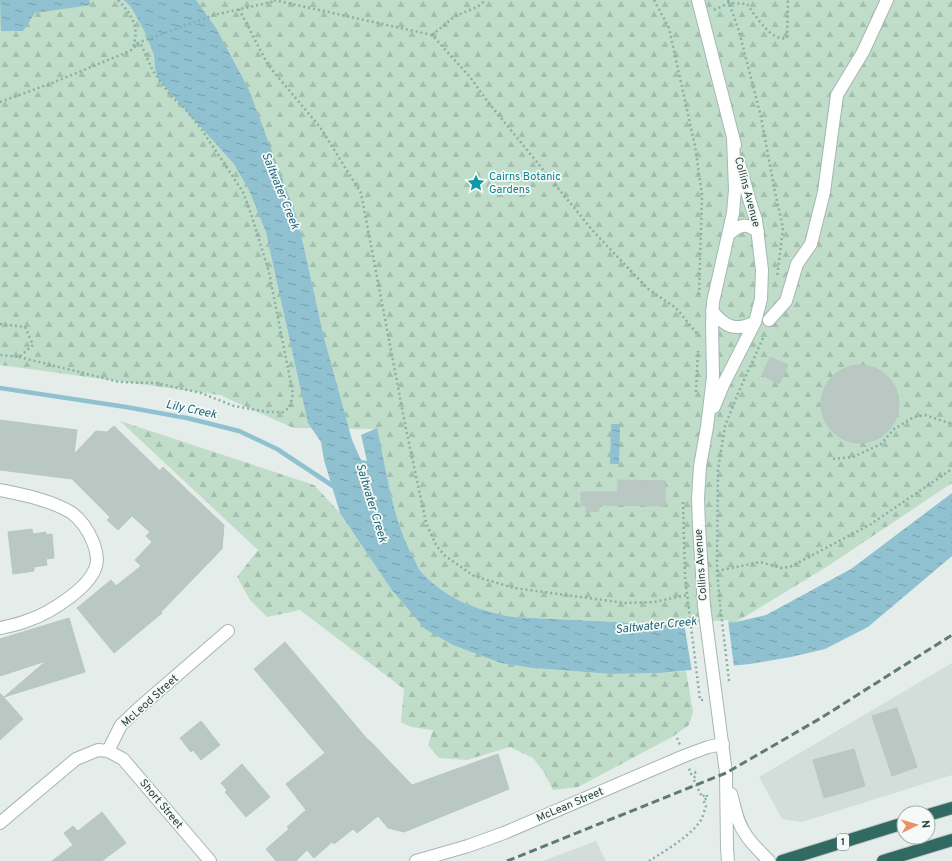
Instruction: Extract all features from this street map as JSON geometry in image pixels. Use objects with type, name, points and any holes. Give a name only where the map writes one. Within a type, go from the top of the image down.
[{"type":"highway","points":[[936,813],[952,808]]},
{"type":"highway","name":"1","points":[[782,861],[896,825]]},
{"type":"highway","points":[[883,861],[952,840]]},
{"type":"street","name":"Collins Avenue","points":[[691,0],[703,19]]},
{"type":"street","name":"Collins Avenue","points":[[698,0],[744,182],[756,220],[761,254],[762,284],[761,299],[755,322],[724,383],[707,427]]},
{"type":"street","points":[[769,320],[786,301],[797,264],[811,244],[824,192],[837,95],[863,52],[887,0]]},
{"type":"street","name":"Collins Avenue","points":[[733,138],[735,190],[733,213],[717,281],[712,311],[713,377],[707,427],[700,466],[698,498],[704,606],[726,773],[736,815],[741,827],[746,836],[769,861]]},
{"type":"street","points":[[728,235],[736,228],[746,226],[753,228],[758,232]]},
{"type":"street","points":[[712,311],[723,322],[732,327],[746,327],[755,322]]},
{"type":"street","points":[[0,490],[40,499],[73,514],[90,532],[96,552],[96,568],[88,581],[48,611],[31,620],[0,628]]},
{"type":"street","name":"McLeod Street","points":[[108,751],[121,725],[228,631]]},
{"type":"street","name":"McLean Street","points":[[416,861],[468,846],[504,833],[684,756],[708,747],[722,744]]},
{"type":"street","points":[[0,823],[76,759],[98,750],[108,751]]},
{"type":"street","name":"Short Street","points":[[108,751],[123,758],[210,861]]},
{"type":"street","name":"Collins Avenue","points":[[726,773],[728,861]]},
{"type":"path","points":[[118,0],[131,13],[136,31],[136,39],[130,51]]},
{"type":"path","points":[[0,102],[52,83],[130,51],[140,42],[214,15],[275,0],[432,35],[470,77],[488,102],[593,231],[648,289],[676,308],[698,336]]},
{"type":"path","points":[[432,35],[455,16],[477,6],[486,0]]},
{"type":"path","points":[[654,0],[668,28],[695,146],[702,195],[699,305]]},
{"type":"path","points":[[703,19],[711,12],[729,3],[746,4],[776,38],[782,40],[788,38],[788,0]]},
{"type":"path","points":[[239,9],[268,65],[320,127],[362,193],[406,429],[426,523],[436,545],[444,555],[474,576],[514,588],[625,603],[654,602],[687,595]]},
{"type":"path","points":[[0,355],[19,357],[119,382],[156,383],[201,393],[234,406],[268,412],[283,412],[290,407],[292,394],[269,272],[252,214],[243,192],[202,130],[187,111],[171,96],[153,71],[140,42]]},
{"type":"path","points":[[0,324],[25,327],[33,345],[19,357]]},
{"type":"path","points":[[698,328],[698,341]]},
{"type":"path","points":[[696,399],[698,348]]},
{"type":"path","points":[[833,460],[853,457],[881,444],[894,429],[914,417],[925,415],[952,424]]},
{"type":"path","points":[[717,571],[760,562],[782,568],[790,567],[872,524],[952,469]]},
{"type":"path","points":[[684,498],[685,577],[700,696]]},
{"type":"path","points":[[720,604],[729,682]]},
{"type":"path","points":[[678,738],[680,745]]},
{"type":"path","points":[[649,861],[682,839],[699,823],[703,815],[706,806],[703,800],[708,798],[706,794],[702,796],[693,778],[696,776],[695,772],[691,774],[688,766]]},
{"type":"shaded area","points":[[952,663],[952,775],[802,822],[782,819],[759,777]]},
{"type":"shaded area","points":[[596,841],[606,861],[543,861]]},
{"type":"green space","name":"Cairns Botanic Gardens","points":[[0,0],[952,0],[952,483],[828,566],[736,622],[677,625],[513,617],[488,611],[452,597],[431,582],[421,571],[406,542],[395,511],[377,429],[293,428],[220,395],[0,365]]},
{"type":"green space","points":[[120,421],[314,485],[340,513],[391,589],[533,668],[611,674],[686,671],[693,712],[689,725],[672,737],[578,787],[553,790],[544,772],[533,758],[510,747],[467,760],[439,758],[428,745],[433,730],[411,727],[401,722],[404,689],[300,610],[267,617],[250,600],[237,577],[258,550]]},
{"type":"water","points":[[0,0],[89,0],[91,5],[35,13],[23,31],[1,31]]},
{"type":"water","name":"Saltwater Creek","points":[[124,0],[196,0],[216,28],[249,90],[298,221],[323,334],[352,440],[361,460],[367,461],[361,435],[377,428],[395,511],[406,542],[421,571],[431,582],[452,597],[488,611],[513,617],[677,625],[736,622],[766,615],[851,569],[952,493],[952,556],[868,627],[825,649],[750,664],[661,673],[611,674],[533,668],[501,663],[453,645],[425,629],[391,589],[340,513],[324,460],[321,442],[308,423],[266,232],[249,190],[234,164],[158,79],[154,55],[144,30],[131,7]]},
{"type":"water","points":[[611,424],[620,424],[619,464],[610,464]]},
{"type":"pier","points":[[728,620],[734,667],[692,672],[684,623]]},
{"type":"building","points":[[770,357],[788,365],[779,384],[762,375]]},
{"type":"building","points":[[860,365],[875,368],[882,372],[892,382],[896,389],[899,404],[896,419],[892,426],[882,436],[875,440],[860,443],[845,440],[838,436],[828,426],[824,419],[821,404],[824,389],[828,382],[838,372],[845,368]]},
{"type":"building","points":[[0,420],[77,430],[74,454],[96,431],[107,432],[114,426],[160,471],[163,467],[224,525],[222,549],[161,612],[162,613],[114,653],[77,608],[111,580],[116,586],[141,566],[135,560],[152,542],[146,536],[150,532],[132,516],[118,530],[107,520],[110,517],[72,479],[0,470]]},
{"type":"building","points":[[618,480],[665,481],[665,506],[599,505],[599,511],[586,512],[586,505],[581,506],[581,492],[618,492]]},
{"type":"building","points":[[32,529],[33,534],[46,532],[46,535],[52,534],[54,558],[46,559],[47,565],[34,567],[34,571],[13,574],[8,532]]},
{"type":"building","points":[[69,618],[85,672],[4,697],[46,661],[0,676],[0,639]]},
{"type":"building","points":[[285,642],[368,740],[412,785],[498,754],[509,789],[404,832],[388,828],[378,816],[357,833],[353,829],[334,844],[332,842],[314,858],[307,850],[296,861],[276,861],[266,849],[289,829],[287,827],[306,810],[286,784],[325,753],[254,669]]},
{"type":"building","points":[[0,693],[23,719],[0,740]]},
{"type":"building","points":[[897,708],[917,767],[892,776],[872,716]]},
{"type":"building","points":[[201,721],[220,745],[201,760],[193,750],[191,752],[180,738]]},
{"type":"building","points":[[854,749],[865,786],[824,798],[813,760]]},
{"type":"building","points":[[242,764],[270,797],[246,817],[225,792],[227,790],[221,783]]},
{"type":"building","points":[[102,812],[126,843],[102,861],[52,861],[73,845],[64,833],[73,826],[78,831]]},
{"type":"waterway","name":"Lily Creek","points":[[0,388],[126,407],[187,418],[239,431],[277,449],[336,488]]},
{"type":"railway","points":[[507,861],[726,773],[821,718],[952,635]]},
{"type":"place","name":"Cairns Botanic Gardens","points":[[476,183]]}]
